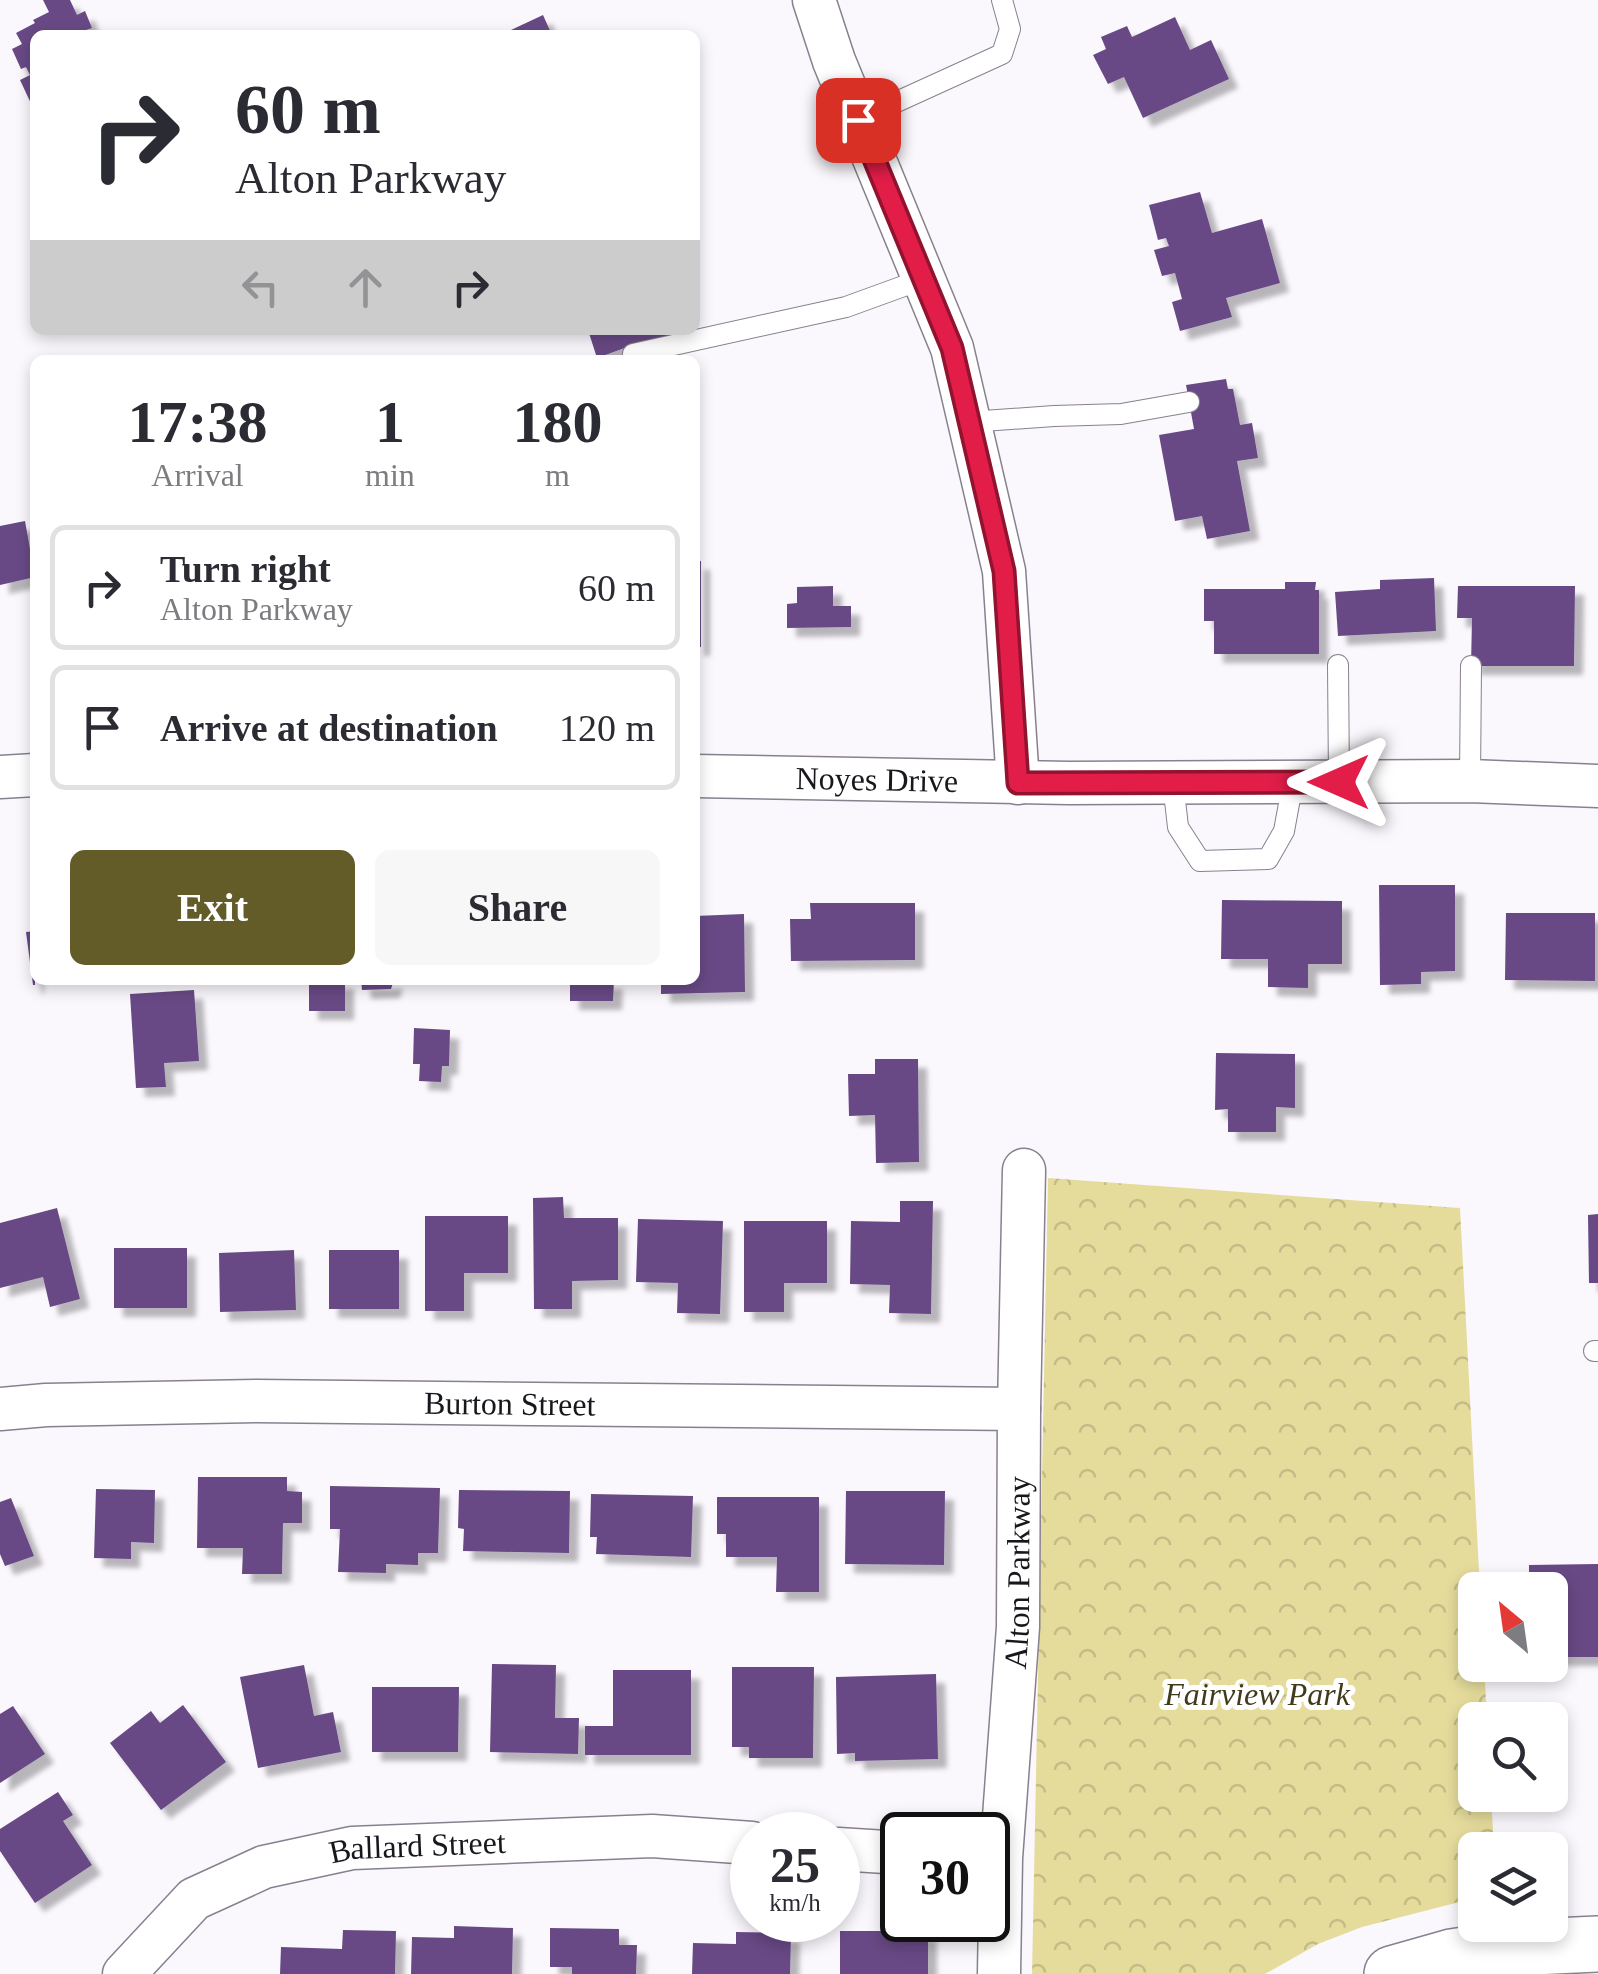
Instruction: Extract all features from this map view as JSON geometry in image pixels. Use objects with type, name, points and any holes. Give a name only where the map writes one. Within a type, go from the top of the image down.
[{"type":"main road","points":[[1392,1974],[1452,1957],[1511,1948],[1598,1944]]},
{"type":"street","points":[[814,0],[834,62],[952,348],[1004,571],[1018,783]]},
{"type":"street","points":[[0,777],[30,776]]},
{"type":"street","name":"Noyes Drive","points":[[700,776],[1018,783],[1470,781],[1598,786]]},
{"type":"street","name":"Alton Parkway","points":[[999,1812],[1018,1628],[1024,1170]]},
{"type":"street","name":"Burton Street","points":[[0,1409],[256,1402],[1019,1409]]},
{"type":"street","name":"Ballard Street","points":[[124,1974],[194,1899],[264,1867],[352,1848],[652,1836],[730,1841]]},
{"type":"street","name":"Alton Parkway","points":[[998,1942],[1000,1974]]},
{"type":"lane","points":[[858,120],[1002,54],[1010,29],[1002,0]]},
{"type":"lane","points":[[633,354],[846,307],[923,279]]},
{"type":"lane","points":[[969,422],[1121,414],[1189,402]]},
{"type":"lane","points":[[1338,664],[1339,782]]},
{"type":"lane","points":[[1470,781],[1472,666]]},
{"type":"lane","points":[[1173,783],[1178,828],[1200,861],[1268,859],[1284,831],[1293,782]]},
{"type":"green space","name":"Fairview Park","points":[[1048,1178],[1460,1208],[1479,1572],[1458,1572],[1458,1682],[1485,1682],[1486,1702],[1458,1702],[1458,1812],[1492,1812],[1493,1832],[1458,1832],[1458,1902],[1362,1927],[1318,1944],[1265,1974],[1032,1974]]},
{"type":"building","points":[[43,0],[70,0],[77,15],[85,11],[92,28],[30,30],[30,75],[26,67],[21,69],[12,49],[22,44],[16,33],[49,12]]},
{"type":"building","points":[[543,15],[550,30],[511,30]]},
{"type":"building","points":[[1175,17],[1190,50],[1211,40],[1229,79],[1143,118],[1124,77],[1108,84],[1093,55],[1106,49],[1101,37],[1127,26],[1132,37]]},
{"type":"building","points":[[30,75],[30,101],[20,80]]},
{"type":"building","points":[[1200,192],[1212,233],[1262,219],[1280,283],[1226,298],[1232,317],[1180,331],[1172,302],[1182,299],[1175,273],[1162,276],[1154,250],[1169,246],[1166,238],[1158,240],[1149,205]]},
{"type":"building","points":[[590,335],[680,335],[643,348],[641,342],[596,355]]},
{"type":"building","points":[[1226,379],[1228,389],[1233,389],[1240,425],[1252,423],[1258,458],[1237,461],[1250,531],[1207,539],[1202,516],[1175,521],[1159,435],[1194,429],[1186,385]]},
{"type":"building","points":[[25,521],[30,578],[0,585],[0,526]]},
{"type":"building","points":[[700,561],[701,561],[700,647]]},
{"type":"building","points":[[1434,578],[1436,631],[1338,636],[1335,592],[1380,589],[1380,580]]},
{"type":"building","points":[[1285,582],[1316,582],[1319,654],[1214,654],[1214,621],[1204,621],[1204,589],[1285,589]]},
{"type":"building","points":[[833,586],[833,606],[851,606],[851,627],[787,628],[787,604],[797,603],[797,587]]},
{"type":"building","points":[[1458,586],[1575,586],[1574,666],[1471,666],[1472,618],[1457,618]]},
{"type":"building","points":[[1379,885],[1455,885],[1455,971],[1421,972],[1421,984],[1380,985]]},
{"type":"building","points":[[1222,900],[1342,901],[1342,964],[1308,964],[1308,988],[1268,987],[1268,959],[1221,959]]},
{"type":"building","points":[[810,903],[915,903],[915,960],[791,961],[790,919],[811,919]]},
{"type":"building","points":[[1506,913],[1595,913],[1595,981],[1505,980]]},
{"type":"building","points":[[744,914],[745,992],[661,994],[661,985],[700,985],[700,916]]},
{"type":"building","points":[[309,985],[345,985],[345,1011],[309,1011]]},
{"type":"building","points":[[362,985],[392,985],[391,989],[362,990]]},
{"type":"building","points":[[570,985],[614,985],[613,1001],[570,1001]]},
{"type":"building","points":[[194,990],[199,1061],[164,1063],[166,1087],[136,1088],[130,994]]},
{"type":"building","points":[[414,1028],[450,1030],[449,1066],[442,1066],[441,1082],[419,1081],[420,1064],[413,1064]]},
{"type":"building","points":[[1216,1053],[1295,1054],[1295,1108],[1276,1107],[1276,1132],[1228,1132],[1228,1109],[1215,1110]]},
{"type":"building","points":[[875,1059],[918,1059],[919,1162],[876,1163],[875,1115],[849,1116],[848,1074],[875,1074]]},
{"type":"building","points":[[563,1197],[564,1218],[618,1218],[618,1280],[572,1281],[572,1309],[534,1309],[533,1198]]},
{"type":"building","points":[[900,1201],[933,1201],[931,1314],[889,1313],[890,1285],[850,1284],[851,1221],[900,1222]]},
{"type":"building","points":[[57,1208],[80,1299],[50,1307],[43,1277],[0,1288],[0,1223]]},
{"type":"building","points":[[1598,1214],[1598,1283],[1589,1283],[1588,1215]]},
{"type":"building","points":[[425,1216],[508,1216],[508,1273],[464,1273],[464,1311],[425,1311]]},
{"type":"building","points":[[638,1219],[723,1221],[720,1314],[677,1313],[678,1283],[636,1282]]},
{"type":"building","points":[[744,1221],[827,1221],[827,1283],[784,1283],[784,1312],[744,1312]]},
{"type":"building","points":[[114,1248],[187,1248],[187,1308],[114,1308]]},
{"type":"building","points":[[294,1250],[296,1310],[220,1312],[219,1253]]},
{"type":"building","points":[[329,1250],[399,1250],[399,1309],[329,1309]]},
{"type":"building","points":[[198,1477],[287,1477],[287,1491],[302,1492],[302,1523],[283,1523],[282,1574],[242,1574],[243,1548],[197,1548]]},
{"type":"building","points":[[330,1486],[440,1488],[438,1553],[418,1553],[418,1565],[386,1564],[386,1573],[338,1572],[340,1529],[330,1529]]},
{"type":"building","points":[[96,1489],[155,1490],[154,1543],[131,1542],[131,1559],[94,1558]]},
{"type":"building","points":[[459,1490],[570,1491],[569,1553],[463,1551],[464,1529],[458,1528]]},
{"type":"building","points":[[846,1491],[945,1491],[944,1565],[845,1564]]},
{"type":"building","points":[[591,1494],[693,1496],[691,1557],[596,1554],[597,1537],[590,1537]]},
{"type":"building","points":[[717,1497],[819,1497],[819,1592],[776,1592],[777,1557],[726,1557],[726,1534],[717,1534]]},
{"type":"building","points":[[11,1498],[34,1556],[5,1566],[0,1554],[0,1502]]},
{"type":"building","points":[[1598,1564],[1598,1657],[1568,1657],[1568,1572],[1529,1572],[1529,1565]]},
{"type":"building","points":[[492,1664],[556,1665],[555,1718],[579,1718],[578,1754],[490,1752]]},
{"type":"building","points":[[304,1665],[314,1716],[333,1712],[341,1752],[258,1768],[240,1677]]},
{"type":"building","points":[[732,1667],[814,1667],[813,1758],[749,1758],[749,1747],[732,1747]]},
{"type":"building","points":[[613,1670],[691,1670],[691,1755],[585,1755],[585,1726],[613,1726]]},
{"type":"building","points":[[936,1674],[938,1759],[855,1761],[855,1753],[837,1754],[836,1677]]},
{"type":"building","points":[[372,1687],[459,1687],[458,1752],[372,1752]]},
{"type":"building","points":[[183,1705],[226,1762],[161,1810],[110,1743],[151,1711],[160,1723]]},
{"type":"building","points":[[13,1706],[45,1754],[0,1783],[0,1714]]},
{"type":"building","points":[[58,1792],[73,1815],[63,1821],[92,1865],[35,1903],[0,1851],[0,1829]]},
{"type":"building","points":[[454,1926],[513,1928],[512,1974],[411,1974],[412,1937],[454,1938]]},
{"type":"building","points":[[550,1928],[619,1929],[619,1945],[637,1945],[636,1974],[572,1974],[572,1967],[550,1967]]},
{"type":"building","points":[[343,1930],[396,1931],[395,1974],[280,1974],[281,1947],[342,1949]]},
{"type":"building","points":[[860,1931],[880,1931],[880,1942],[928,1942],[928,1974],[840,1974],[840,1942],[860,1942]]},
{"type":"building","points":[[791,1942],[790,1974],[692,1974],[693,1943]]},
{"type":"route","points":[[858,120],[952,348],[1004,571],[1018,783],[1339,782]]}]
